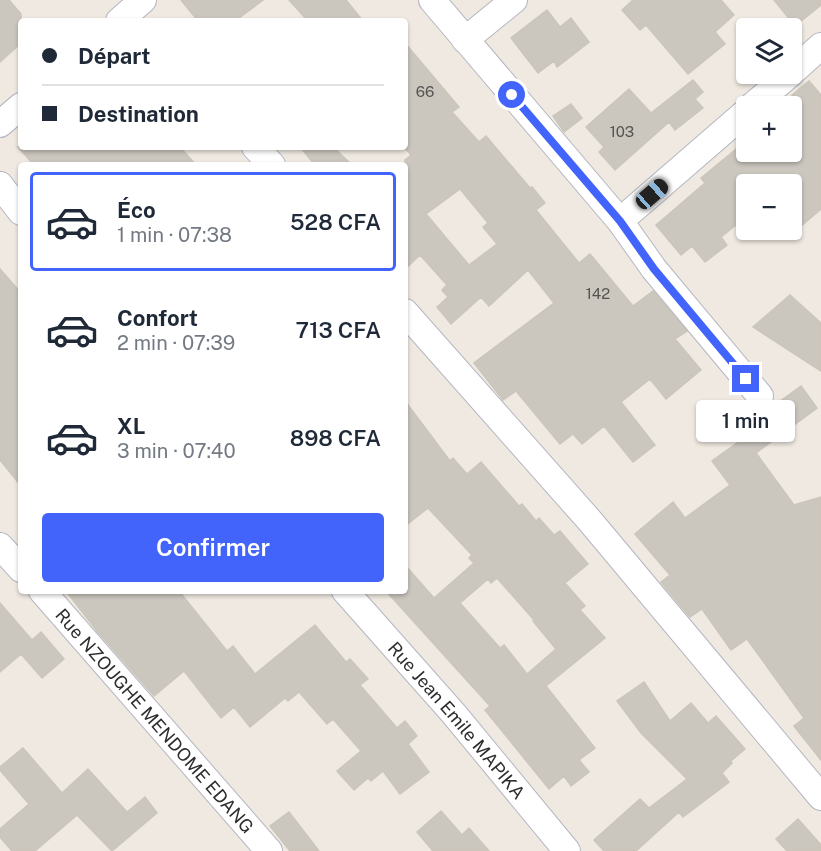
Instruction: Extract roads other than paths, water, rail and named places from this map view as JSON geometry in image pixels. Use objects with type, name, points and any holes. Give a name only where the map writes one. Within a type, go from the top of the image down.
[{"type":"street","points":[[432,0],[620,221],[661,277],[760,396]]},
{"type":"street","points":[[465,40],[513,0]]},
{"type":"street","points":[[802,63],[821,46]]},
{"type":"street","points":[[764,96],[778,84]]},
{"type":"street","points":[[0,124],[18,109]]},
{"type":"street","points":[[620,221],[736,121]]},
{"type":"street","points":[[258,150],[269,162]]},
{"type":"street","points":[[0,185],[18,208]]},
{"type":"street","points":[[408,315],[590,521],[821,797]]},
{"type":"street","points":[[0,546],[18,566]]},
{"type":"street","name":"Rue NZOUGHE MENDOME EDANG","points":[[45,594],[269,851]]},
{"type":"street","name":"Rue Jean Emile MAPIKA","points":[[348,594],[454,714],[567,851]]}]
